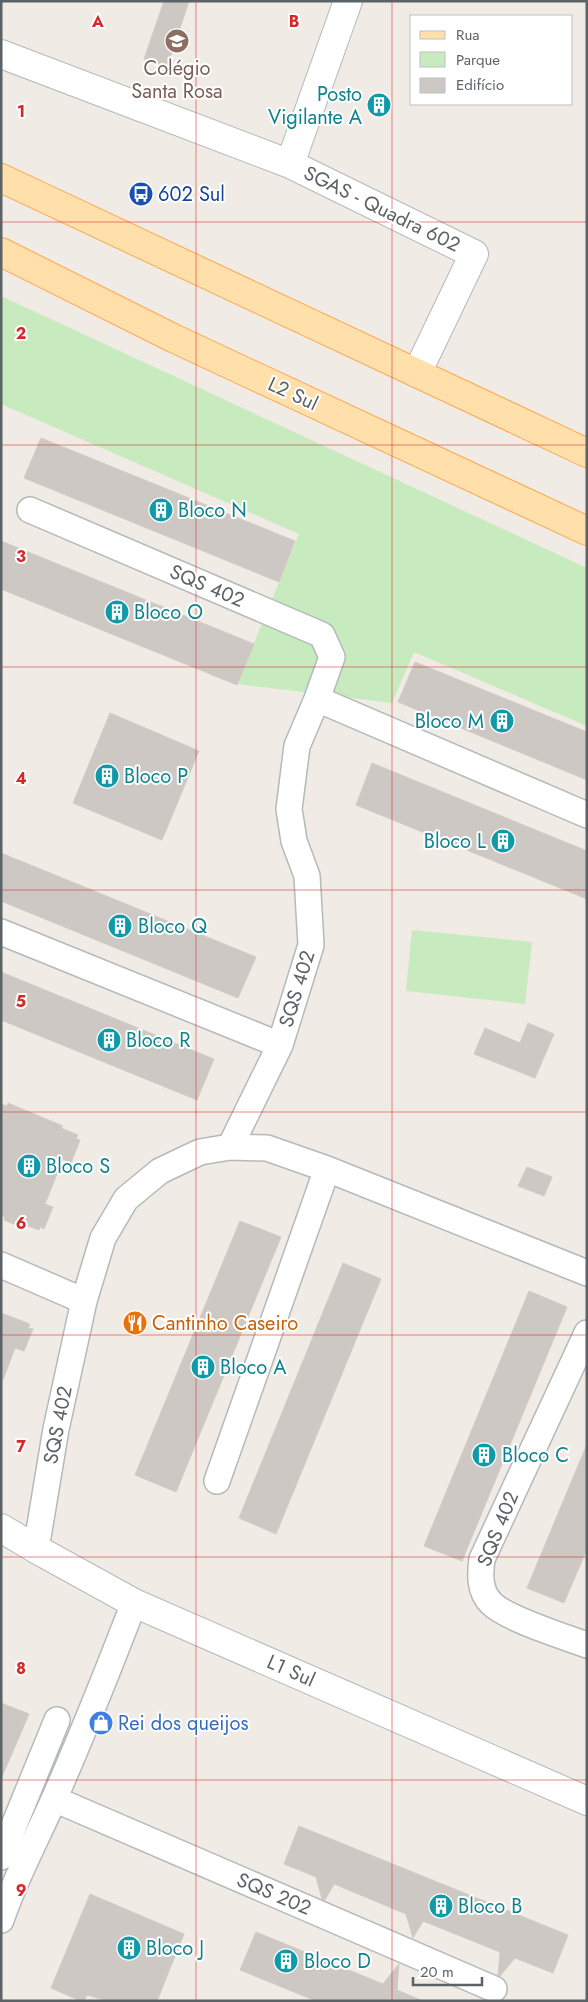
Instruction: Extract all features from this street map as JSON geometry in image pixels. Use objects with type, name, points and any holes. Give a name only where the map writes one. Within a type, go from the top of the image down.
[{"type":"main road","points":[[4,181],[587,453]]},
{"type":"main road","name":"L2 Sul","points":[[1,252],[173,338],[587,531]]},
{"type":"street","points":[[290,164],[348,1]]},
{"type":"street","name":"SGAS - Quadra 602","points":[[1,54],[290,164],[474,254],[417,373]]},
{"type":"street","name":"SQS 402","points":[[30,510],[322,636],[332,657],[318,699],[297,746],[289,809],[294,841],[307,876],[311,945],[280,1045],[230,1147]]},
{"type":"street","points":[[318,699],[587,815]]},
{"type":"street","name":"SQS 402","points":[[1,932],[280,1045]]},
{"type":"street","name":"SQS 402","points":[[36,1550],[56,1429],[84,1301],[103,1238],[126,1199],[160,1171],[200,1152],[230,1147],[267,1148],[327,1169],[587,1273]]},
{"type":"street","points":[[217,1481],[327,1169]]},
{"type":"street","points":[[1,1266],[84,1301]]},
{"type":"street","name":"SQS 402","points":[[587,1333],[482,1559],[480,1574],[482,1588],[491,1603],[509,1615],[587,1645]]},
{"type":"street","name":"L1 Sul","points":[[1,1528],[36,1550],[134,1603],[587,1801]]},
{"type":"street","points":[[3,1907],[54,1799],[134,1603]]},
{"type":"street","points":[[1,1857],[57,1720]]},
{"type":"street","name":"SQS 202","points":[[54,1799],[494,1989]]},
{"type":"green space","points":[[1,296],[587,568],[587,726],[414,652],[392,703],[237,684],[299,534],[1,404]]},
{"type":"green space","points":[[412,930],[532,942],[525,1004],[406,991]]},
{"type":"building","points":[[164,1],[189,1],[167,67],[144,59]]},
{"type":"building","name":"Bloco N","points":[[41,438],[295,541],[279,582],[24,478]]},
{"type":"building","name":"Bloco O","points":[[1,541],[254,644],[237,685],[1,589]]},
{"type":"building","name":"Bloco M","points":[[415,662],[587,732],[587,780],[398,702]]},
{"type":"building","name":"Bloco P","points":[[110,713],[199,751],[162,840],[73,803]]},
{"type":"building","name":"Bloco L","points":[[372,763],[587,851],[587,899],[356,805]]},
{"type":"building","name":"Bloco Q","points":[[1,853],[256,957],[238,998],[1,901]]},
{"type":"building","name":"Bloco R","points":[[1,972],[214,1059],[197,1100],[1,1020]]},
{"type":"building","points":[[528,1023],[554,1034],[535,1078],[474,1054],[485,1028],[520,1043]]},
{"type":"building","name":"Bloco S","points":[[8,1103],[63,1126],[61,1128],[78,1135],[76,1139],[80,1140],[71,1163],[63,1159],[45,1204],[53,1207],[44,1229],[40,1227],[39,1230],[23,1224],[21,1227],[4,1220],[5,1217],[1,1215],[1,1104],[7,1106]]},
{"type":"building","points":[[527,1167],[552,1177],[544,1196],[518,1186]]},
{"type":"building","name":"Bloco A","points":[[240,1221],[281,1237],[176,1492],[135,1475]]},
{"type":"building","points":[[343,1263],[381,1279],[276,1534],[239,1518]]},
{"type":"building","name":"Bloco C","points":[[529,1291],[567,1307],[462,1561],[424,1546]]},
{"type":"building","points":[[1,1313],[30,1324],[28,1328],[33,1329],[24,1351],[15,1348],[3,1380],[1,1379]]},
{"type":"building","points":[[587,1444],[587,1549],[564,1603],[527,1588]]},
{"type":"building","points":[[1,1703],[29,1714],[1,1779]]},
{"type":"building","name":"Bloco B","points":[[299,1826],[568,1935],[553,1973],[515,1958],[500,1976],[498,1975],[500,1952],[423,1921],[413,1938],[406,1914],[334,1884],[325,1900],[322,1899],[316,1877],[284,1864]]},
{"type":"building","name":"Bloco J","points":[[90,1894],[184,1934],[157,2001],[109,2001],[87,1995],[84,2001],[81,2001],[51,1988]]},
{"type":"building","name":"Bloco D","points":[[256,1932],[383,1984],[399,1964],[397,1990],[423,2001],[316,2001],[240,1970]]},
{"type":"place","name":"Colégio Santa Rosa","points":[[177,41]]},
{"type":"place","name":"Posto Vigilante A","points":[[379,105]]},
{"type":"place","name":"602 Sul","points":[[141,194]]},
{"type":"place","name":"Bloco N","points":[[161,510]]},
{"type":"place","name":"Bloco O","points":[[117,612]]},
{"type":"place","name":"Bloco M","points":[[502,721]]},
{"type":"place","name":"Bloco P","points":[[107,776]]},
{"type":"place","name":"Bloco L","points":[[503,841]]},
{"type":"place","name":"Bloco Q","points":[[120,926]]},
{"type":"place","name":"Bloco R","points":[[109,1040]]},
{"type":"place","name":"Bloco S","points":[[29,1166]]},
{"type":"place","name":"Cantinho Caseiro","points":[[135,1323]]},
{"type":"place","name":"Bloco A","points":[[203,1367]]},
{"type":"place","name":"Bloco C","points":[[484,1455]]},
{"type":"place","name":"Rei dos queijos","points":[[101,1723]]},
{"type":"place","name":"Bloco B","points":[[441,1906]]},
{"type":"place","name":"Bloco J","points":[[129,1948]]},
{"type":"place","name":"Bloco D","points":[[286,1961]]}]
